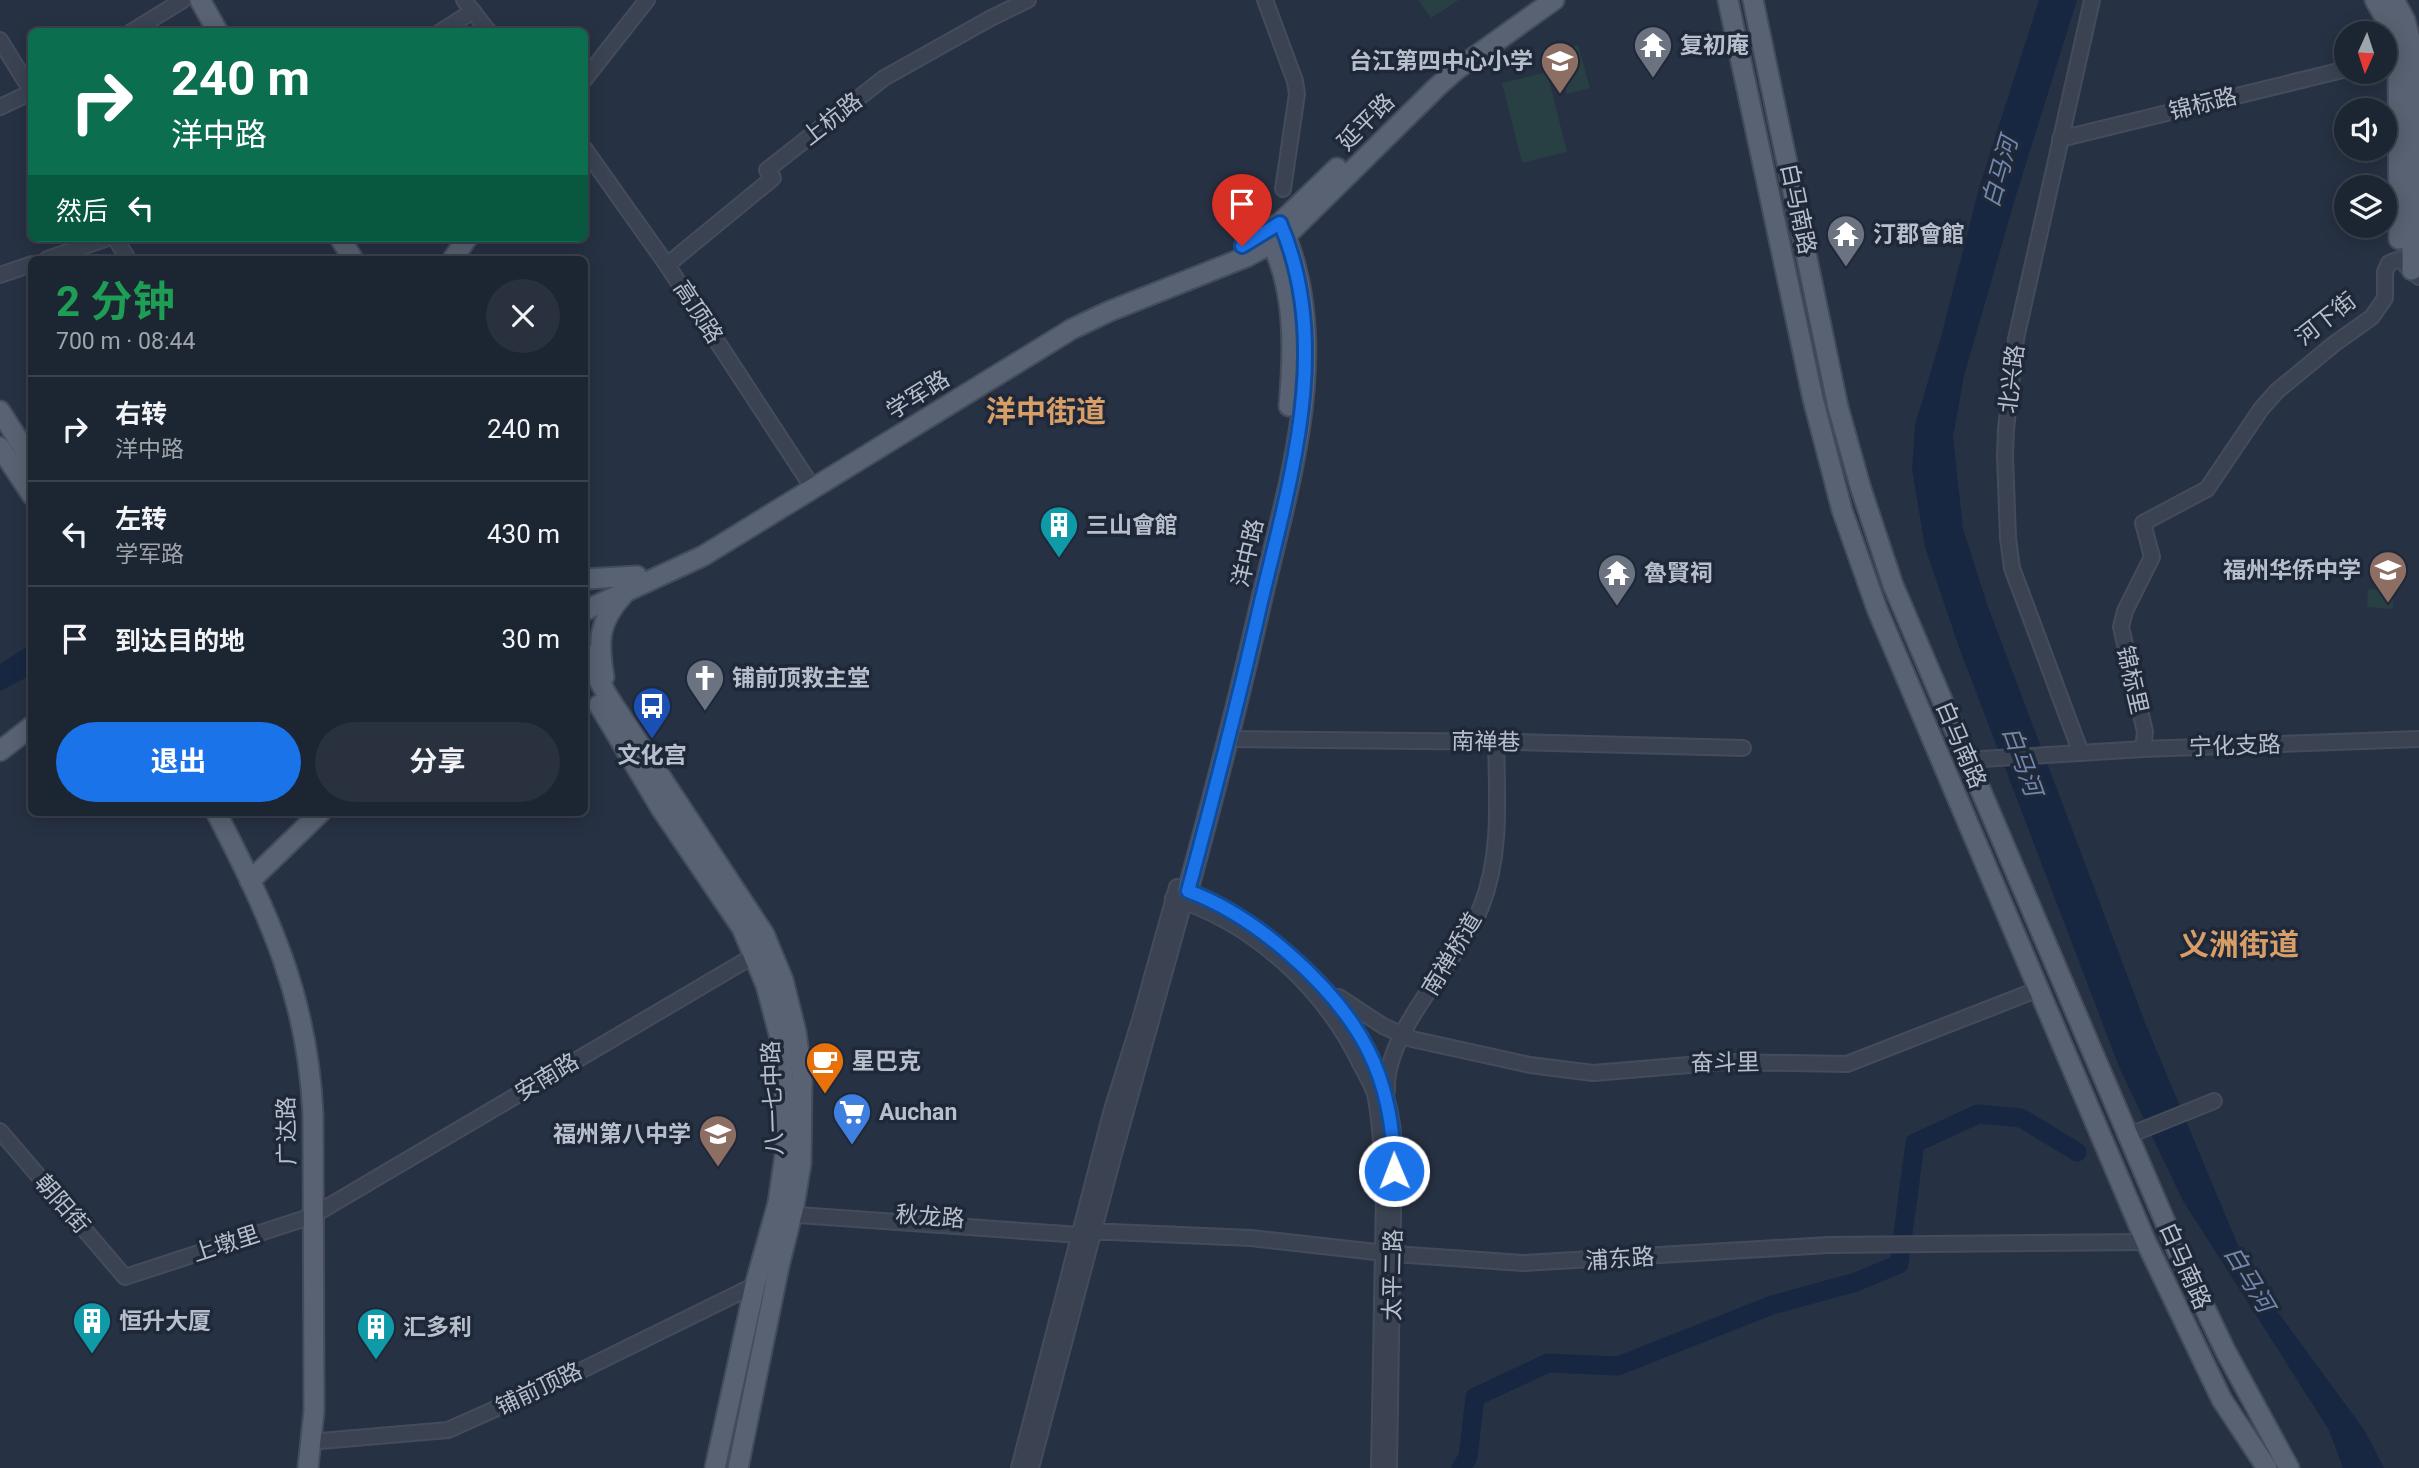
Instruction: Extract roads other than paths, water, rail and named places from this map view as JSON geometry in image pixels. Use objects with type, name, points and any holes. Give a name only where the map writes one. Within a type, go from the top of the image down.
[{"type":"main road","points":[[200,0],[216,28]]},
{"type":"main road","points":[[214,0],[230,28]]},
{"type":"main road","name":"延平路","points":[[1276,234],[1446,63],[1534,0]]},
{"type":"main road","name":"延平路","points":[[1276,234],[1437,87],[1554,0]]},
{"type":"main road","name":"白马南路","points":[[1728,0],[1813,399],[1842,510],[1877,609],[2146,1242],[2222,1400],[2267,1468]]},
{"type":"main road","points":[[1754,0],[1829,366],[1849,449],[1893,585],[2127,1136],[2214,1329],[2289,1468]]},
{"type":"main road","name":"河下街","points":[[2375,0],[2404,56]]},
{"type":"main road","name":"河下街","points":[[2393,0],[2405,19],[2410,269]]},
{"type":"main road","name":"学军路","points":[[588,595],[637,576],[735,523],[1068,319],[1276,234]]},
{"type":"main road","name":"学军路","points":[[588,609],[703,556],[1072,329],[1276,234]]},
{"type":"main road","name":"洋中路","points":[[1181,894],[1229,739],[1291,474],[1301,419],[1305,367],[1304,329],[1297,277],[1276,234]]},
{"type":"main road","name":"洋中路","points":[[1181,894],[1287,434],[1291,323],[1276,234]]},
{"type":"main road","points":[[0,411],[28,458]]},
{"type":"main road","points":[[0,430],[28,469]]},
{"type":"main road","points":[[0,447],[28,490]]},
{"type":"main road","points":[[0,461],[28,492]]},
{"type":"main road","points":[[588,579],[637,576]]},
{"type":"main road","points":[[607,695],[600,655],[602,627],[610,610],[624,594]]},
{"type":"main road","name":"八一七中路","points":[[588,659],[607,695],[756,920],[762,951],[792,1015],[802,1077],[803,1140],[785,1209],[755,1285],[715,1468]]},
{"type":"main road","name":"八一七中路","points":[[588,688],[662,810],[742,928],[762,951]]},
{"type":"main road","points":[[0,751],[28,729]]},
{"type":"main road","points":[[0,761],[28,739]]},
{"type":"main road","name":"广达路","points":[[218,816],[252,870]]},
{"type":"main road","name":"广达路","points":[[232,816],[288,969],[305,1038],[319,1212],[326,1411],[308,1468]]},
{"type":"main road","points":[[252,870],[300,816]]},
{"type":"main road","points":[[252,870],[316,816]]},
{"type":"main road","name":"八一七中路","points":[[738,1468],[779,1266],[785,1209]]},
{"type":"main road","name":"广达路","points":[[315,1442],[320,1468]]},
{"type":"street","points":[[138,28],[183,0]]},
{"type":"street","points":[[588,75],[647,0]]},
{"type":"street","name":"上杭路","points":[[667,265],[773,178],[767,170],[884,79],[1028,0]]},
{"type":"street","points":[[1265,0],[1295,81],[1297,94],[1283,189]]},
{"type":"street","name":"北兴路","points":[[2081,753],[2017,582],[2009,551],[2006,429],[2016,339],[2091,0]]},
{"type":"street","points":[[444,28],[468,5],[486,28]]},
{"type":"street","points":[[0,40],[28,86]]},
{"type":"street","name":"锦标路","points":[[2060,139],[2334,72]]},
{"type":"street","points":[[0,107],[28,94]]},
{"type":"street","name":"高顶路","points":[[588,154],[667,265],[807,479]]},
{"type":"street","points":[[56,256],[96,242]]},
{"type":"street","name":"河下街","points":[[2207,489],[2261,409],[2277,391],[2377,311],[2386,291],[2386,267],[2393,260],[2410,269]]},
{"type":"street","points":[[0,275],[28,265]]},
{"type":"street","name":"锦标里","points":[[2143,749],[2145,732],[2120,627],[2125,611],[2152,557],[2143,523],[2207,489]]},
{"type":"street","name":"宁化支路","points":[[1966,760],[2143,749],[2419,738]]},
{"type":"street","name":"南禅巷","points":[[1229,739],[1744,748]]},
{"type":"street","name":"南禅桥道","points":[[1388,1100],[1388,1075],[1402,1035],[1469,932],[1487,891],[1495,837],[1496,742]]},
{"type":"street","points":[[1019,1468],[1085,1231],[1111,1165],[1181,894]]},
{"type":"street","name":"太平二路","points":[[1181,894],[1218,903],[1247,920],[1326,988],[1366,1044],[1388,1100],[1394,1144],[1379,1468]]},
{"type":"street","name":"太平二路","points":[[1181,894],[1236,926],[1284,964],[1322,1003],[1354,1049],[1374,1092],[1382,1157],[1388,1253],[1390,1468]]},
{"type":"street","name":"安南路","points":[[319,1212],[762,951]]},
{"type":"street","name":"奋斗里","points":[[1326,988],[1402,1035],[1491,1058],[1580,1072],[1725,1062],[1842,1065],[2039,989]]},
{"type":"street","points":[[2127,1136],[2214,1101]]},
{"type":"street","name":"朝阳街","points":[[0,1131],[125,1277]]},
{"type":"street","name":"秋龙路","points":[[785,1209],[1085,1231]]},
{"type":"street","name":"上墩里","points":[[125,1277],[319,1212]]},
{"type":"street","points":[[1031,1468],[1085,1231]]},
{"type":"street","name":"浦东路","points":[[1085,1231],[1262,1239],[1388,1253],[1542,1263],[1813,1246],[2146,1242]]},
{"type":"street","name":"铺前顶路","points":[[315,1442],[448,1430],[576,1373],[755,1285]]},
{"type":"water","name":"白马河","points":[[2039,0],[2077,0],[2015,199],[1964,376],[1953,437],[1963,529],[1987,604],[2146,1025],[2250,1274],[2365,1431],[2384,1468],[2343,1468],[2329,1430],[2182,1199],[2120,1069],[1960,650],[1925,547],[1912,469],[1915,425],[1941,337],[1979,188]]},
{"type":"water","points":[[28,646],[28,677],[0,691],[0,664]]},
{"type":"waterway","points":[[1461,1468],[1468,1457],[1475,1397],[1548,1363],[1618,1366],[1772,1305],[1856,1282],[1899,1264],[1915,1143],[1978,1114],[2021,1118],[2077,1152]]},
{"type":"place","name":"复初庵","points":[[1653,79]]},
{"type":"place","name":"台江第四中心小学","points":[[1560,95]]},
{"type":"place","name":"汀郡會館","points":[[1846,268]]},
{"type":"place","name":"三山會館","points":[[1059,559]]},
{"type":"place","name":"福州华侨中学","points":[[2388,604]]},
{"type":"place","name":"魯賢祠","points":[[1617,607]]},
{"type":"place","name":"铺前顶救主堂","points":[[705,712]]},
{"type":"place","name":"文化宫","points":[[652,740]]},
{"type":"place","name":"星巴克","points":[[825,1095]]},
{"type":"place","name":"Auchan","points":[[852,1146]]},
{"type":"place","name":"福州第八中学","points":[[718,1168]]},
{"type":"place","name":"恒升大厦","points":[[92,1355]]},
{"type":"place","name":"汇多利","points":[[376,1361]]},
{"type":"district","name":"洋中街道","points":[[1046,411]]},
{"type":"district","name":"义洲街道","points":[[2239,944]]}]
